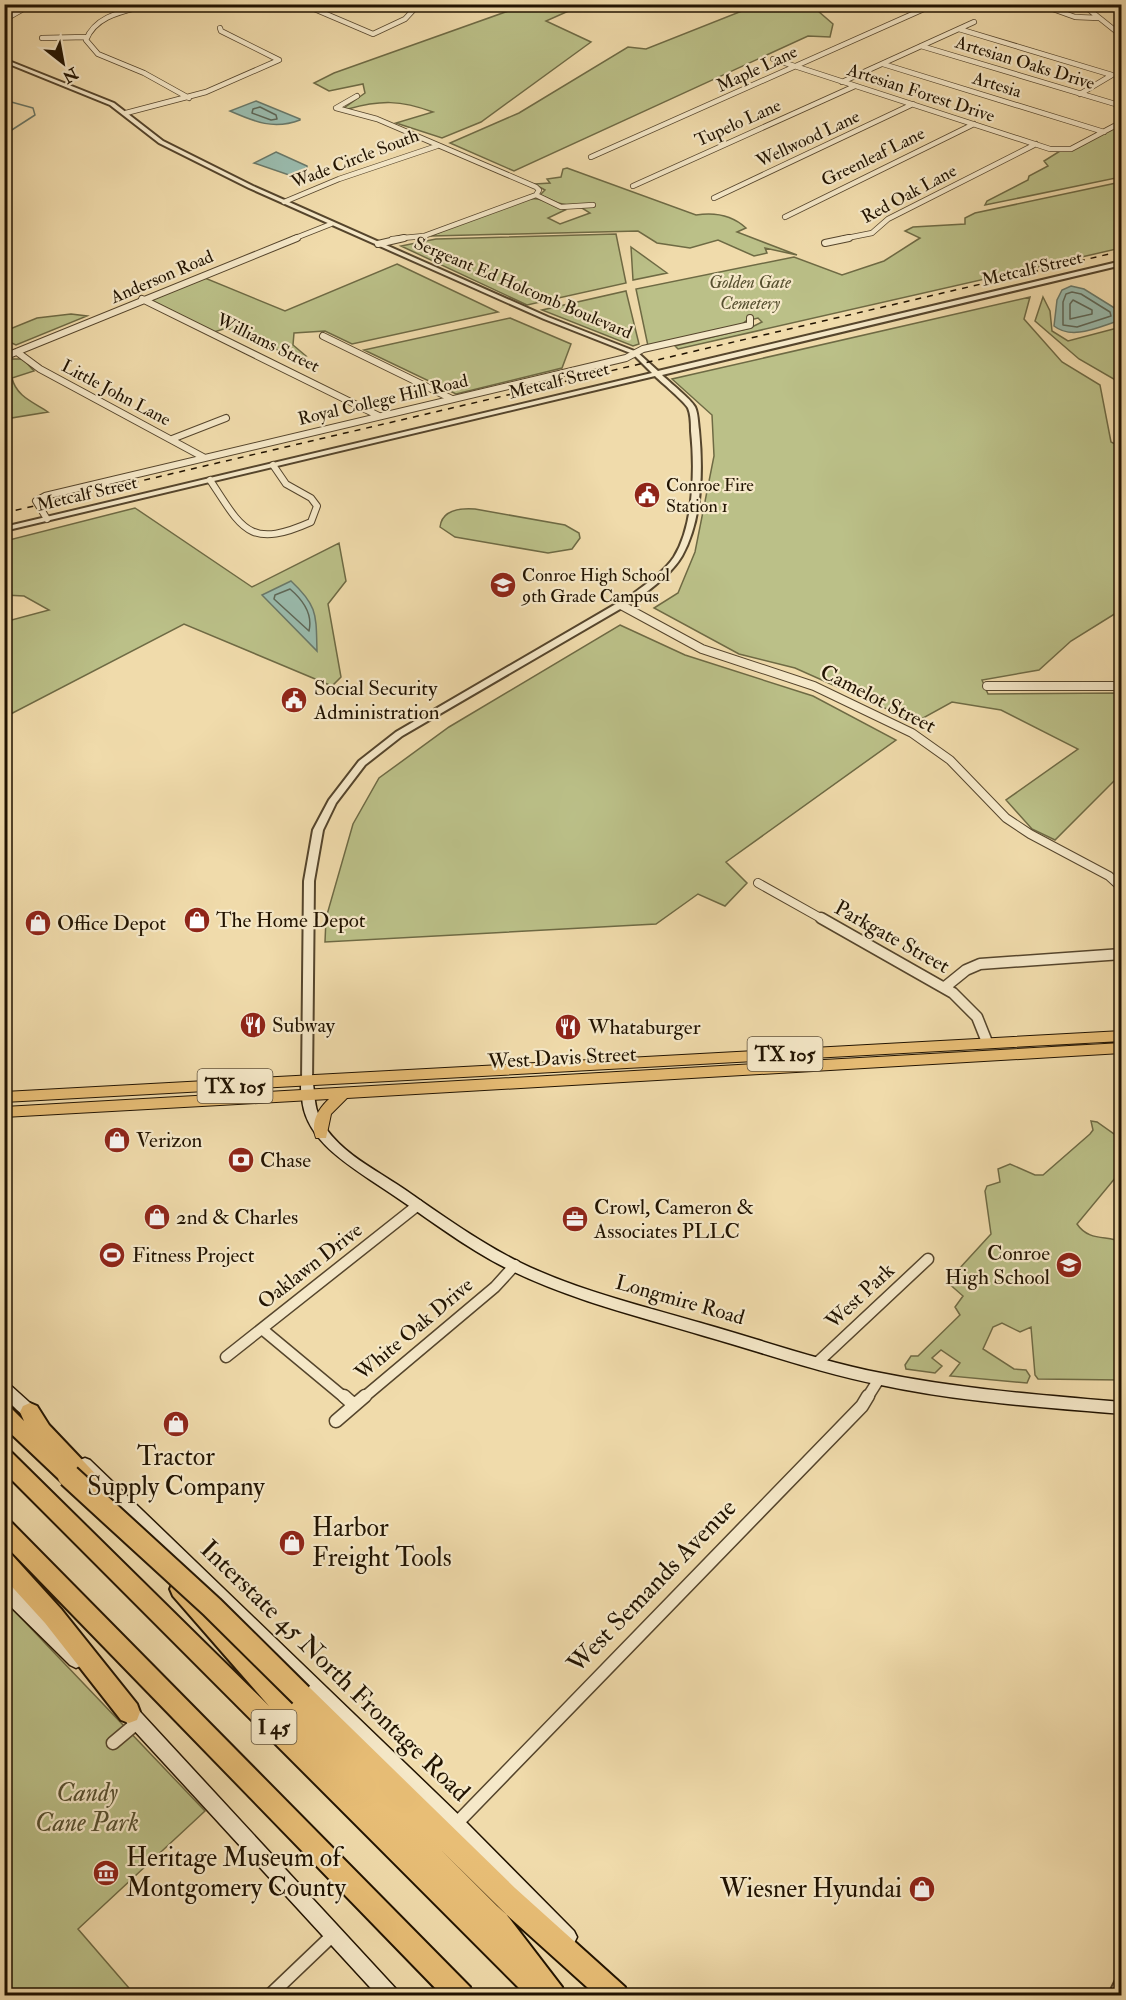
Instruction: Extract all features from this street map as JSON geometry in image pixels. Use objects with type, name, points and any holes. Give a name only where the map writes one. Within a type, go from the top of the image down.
[{"type":"highway","points":[[30,1412],[42,1431],[82,1472],[196,1608],[296,1720],[497,1923],[553,1995]]},
{"type":"highway","points":[[4,1414],[212,1607],[506,1897],[616,1995]]},
{"type":"highway","name":"I 45","points":[[4,1458],[544,1995]]},
{"type":"highway","name":"I 45","points":[[6,1532],[461,1995]]},
{"type":"highway","points":[[4,1562],[53,1616],[133,1717]]},
{"type":"main road","name":"West Davis Street","points":[[4,1097],[307,1088],[344,1092],[910,1060],[1065,1039],[1120,1044]]},
{"type":"main road","name":"West Davis Street","points":[[4,1112],[734,1057],[1120,1044]]},
{"type":"main road","points":[[640,1075],[660,1069],[724,1065],[731,1062],[734,1057]]},
{"type":"main road","name":"Longmire Road","points":[[307,1088],[310,1109],[321,1134],[341,1153],[418,1205],[514,1265],[599,1299],[879,1379],[994,1395],[1122,1408]]},
{"type":"main road","points":[[321,1134],[324,1112],[344,1092]]},
{"type":"main road","name":"Interstate 45 North Frontage Road","points":[[4,1388],[456,1824],[626,1995]]},
{"type":"main road","points":[[4,1589],[133,1717],[391,1995]]},
{"type":"street","points":[[4,20],[32,4]]},
{"type":"street","points":[[42,38],[87,37],[100,22],[151,4]]},
{"type":"street","points":[[312,8],[372,34],[405,19],[419,4]]},
{"type":"street","name":"Maple Lane","points":[[591,157],[935,4]]},
{"type":"street","points":[[1039,4],[1075,17],[1099,18]]},
{"type":"street","points":[[1082,4],[1122,36]]},
{"type":"street","points":[[4,6],[25,8]]},
{"type":"street","points":[[842,82],[974,22]]},
{"type":"street","points":[[126,113],[189,98],[279,60],[258,52],[221,31],[220,28]]},
{"type":"street","points":[[959,29],[1112,75],[1080,94]]},
{"type":"street","points":[[87,37],[89,46],[98,54],[144,73],[189,98]]},
{"type":"street","name":"Artesian Oaks Drive","points":[[921,46],[1122,106]]},
{"type":"street","name":"Artesian Forest Drive","points":[[773,59],[1036,144],[1061,150],[1071,149],[1104,132]]},
{"type":"street","name":"Sergeant Ed Holcomb Boulevard","points":[[4,60],[112,104],[161,142],[331,224],[546,318],[635,353],[687,400],[694,418],[697,475],[691,521],[677,559],[654,582],[621,605],[399,734],[362,763],[332,802],[318,830],[309,881],[307,1088]]},
{"type":"street","name":"Artesia","points":[[883,64],[1104,132]]},
{"type":"street","name":"Tupelo Lane","points":[[633,186],[855,86]]},
{"type":"street","points":[[357,96],[336,108],[376,119],[539,190],[536,195],[424,236],[393,239],[378,244]]},
{"type":"street","name":"Wellwood Lane","points":[[714,198],[913,105]]},
{"type":"street","points":[[1104,132],[1122,122]]},
{"type":"street","name":"Greenleaf Lane","points":[[785,217],[974,124]]},
{"type":"street","name":"Red Oak Lane","points":[[825,243],[872,233],[894,216],[1036,144]]},
{"type":"street","name":"Wade Circle South","points":[[284,202],[339,179],[437,146]]},
{"type":"street","points":[[536,195],[561,207],[593,205]]},
{"type":"street","name":"Anderson Road","points":[[4,357],[331,224]]},
{"type":"street","name":"Metcalf Street","points":[[4,529],[1122,263]]},
{"type":"street","name":"Williams Street","points":[[142,299],[379,416]]},
{"type":"street","name":"Royal College Hill Road","points":[[47,519],[36,501],[45,496],[626,358],[635,353],[750,325],[750,318]]},
{"type":"street","points":[[323,336],[452,399]]},
{"type":"street","name":"Little John Lane","points":[[17,352],[40,369],[172,439],[203,458]]},
{"type":"street","points":[[172,439],[226,418]]},
{"type":"street","points":[[210,480],[243,528],[264,534],[289,532],[311,522],[317,506],[311,498],[286,483],[273,465]]},
{"type":"street","name":"Camelot Street","points":[[621,605],[702,649],[814,686],[912,733],[950,760],[1006,818],[1030,834],[1109,876],[1122,888]]},
{"type":"street","points":[[987,686],[1122,686]]},
{"type":"street","name":"Parkgate Street","points":[[758,883],[945,987],[974,1010],[987,1049]]},
{"type":"street","points":[[945,987],[966,970],[980,964],[1122,954]]},
{"type":"street","name":"Oaklawn Drive","points":[[226,1357],[418,1205]]},
{"type":"street","name":"West Park","points":[[819,1362],[928,1259]]},
{"type":"street","name":"White Oak Drive","points":[[336,1421],[495,1287],[514,1265]]},
{"type":"street","points":[[262,1329],[354,1405]]},
{"type":"street","name":"West Semands Avenue","points":[[456,1824],[862,1406],[879,1379]]},
{"type":"street","points":[[113,1743],[133,1717]]},
{"type":"street","points":[[269,1995],[335,1933]]},
{"type":"street","points":[[1116,1995],[1122,1986]]},
{"type":"green space","points":[[525,5],[582,5],[546,21],[591,42],[481,122],[442,138],[396,123],[433,112],[400,103],[371,104],[348,109],[344,108],[365,93],[363,84],[329,91],[314,83],[334,73]]},
{"type":"green space","points":[[757,5],[811,5],[833,24],[830,37],[808,36],[514,171],[450,143],[519,113],[628,47],[646,49]]},
{"type":"green space","points":[[1121,123],[1121,177],[985,205],[987,201],[1028,180],[1029,176],[1048,166],[1044,161],[1060,151],[1068,151]]},
{"type":"green space","points":[[567,168],[696,215],[716,214],[729,217],[746,228],[737,232],[797,255],[765,248],[767,253],[754,256],[718,240],[690,248],[657,243],[638,231],[431,236],[484,213],[528,199],[538,199],[565,210],[548,218],[560,224],[590,213],[582,208],[558,203],[540,195],[545,190],[534,184],[550,183],[547,179],[561,177],[563,169]]},
{"type":"green space","name":"Golden Gate Cemetery","points":[[1121,182],[1121,248],[678,349],[675,346],[750,328],[762,322],[758,318],[741,325],[648,346],[636,289],[794,257],[842,275],[884,261],[920,238],[905,231],[913,227],[965,224],[965,218],[975,213]]},
{"type":"green space","points":[[616,234],[626,283],[527,305],[401,246],[436,239]]},
{"type":"green space","points":[[631,247],[667,273],[633,280]]},
{"type":"green space","points":[[397,264],[498,312],[352,344],[325,331],[294,333],[293,345],[306,356],[290,359],[276,349],[227,328],[214,332],[151,300],[205,278],[285,311]]},
{"type":"green space","points":[[626,291],[639,344],[633,346],[542,310]]},
{"type":"green space","points":[[1030,297],[1024,319],[1062,362],[1100,385],[1111,442],[1121,447],[1121,610],[1071,641],[1039,670],[982,680],[988,694],[1121,693],[1121,722],[1115,728],[1121,733],[1121,774],[1055,840],[1032,829],[1006,800],[1078,749],[1001,710],[952,702],[916,722],[795,668],[739,654],[654,608],[678,593],[695,552],[714,456],[712,415],[672,379]]},
{"type":"green space","points":[[1043,297],[1050,311],[1052,331],[1068,341],[1121,327],[1121,393],[1119,382],[1079,359],[1035,321]]},
{"type":"green space","points":[[71,314],[87,316],[16,345],[5,340],[5,331],[37,318]]},
{"type":"green space","points":[[510,318],[571,344],[562,368],[456,394],[364,350]]},
{"type":"green space","points":[[23,359],[34,371],[12,378],[14,384],[26,398],[48,412],[5,419],[5,360]]},
{"type":"green space","points":[[135,508],[252,587],[339,543],[346,581],[328,604],[341,677],[332,686],[184,624],[5,717],[4,622],[49,610],[24,596],[5,595],[5,541]]},
{"type":"green space","points":[[475,509],[565,525],[579,533],[580,538],[572,549],[548,553],[455,537],[440,527],[444,516],[448,513]]},
{"type":"green space","points":[[620,625],[685,655],[813,696],[896,740],[726,862],[747,883],[725,906],[698,894],[656,924],[325,942],[326,918],[353,824],[379,778],[449,727]]},
{"type":"green space","name":"Conroe High School","points":[[1091,1121],[1097,1122],[1121,1139],[1121,1171],[1077,1224],[1093,1236],[1121,1242],[1121,1380],[1038,1379],[1035,1375],[1031,1327],[1020,1332],[1002,1323],[993,1327],[983,1349],[1014,1369],[1026,1370],[1030,1376],[1027,1383],[950,1376],[960,1363],[941,1350],[932,1358],[942,1366],[935,1373],[906,1369],[905,1365],[911,1356],[918,1356],[960,1315],[955,1307],[963,1296],[947,1282],[991,1234],[985,1191],[987,1186],[1000,1182],[998,1169],[1010,1164],[1035,1175],[1043,1175],[1090,1134],[1093,1130]]},
{"type":"green space","name":"Candy Cane Park","points":[[4,1600],[205,1811],[78,1929],[135,1995],[5,1995]]},
{"type":"water","points":[[256,101],[300,120],[282,124],[265,123],[230,111]]},
{"type":"water","points":[[276,152],[307,166],[307,170],[289,175],[254,163]]},
{"type":"water","points":[[1071,286],[1084,289],[1121,312],[1121,320],[1078,332],[1061,330],[1054,326],[1057,300],[1062,290]]},
{"type":"water","points":[[291,581],[306,597],[314,612],[317,651],[262,595]]},
{"type":"waterway","points":[[4,100],[33,108],[35,115],[4,135]]},
{"type":"railway","points":[[4,513],[1122,251]]},
{"type":"place","name":"Conroe Fire Station 1","points":[[647,495]]},
{"type":"place","name":"Conroe High School 9th Grade Campus","points":[[503,585]]},
{"type":"place","name":"Social Security Administration","points":[[294,700]]},
{"type":"place","name":"The Home Depot","points":[[197,920]]},
{"type":"place","name":"Office Depot","points":[[38,923]]},
{"type":"place","name":"Subway","points":[[253,1025]]},
{"type":"place","name":"Whataburger","points":[[568,1027]]},
{"type":"place","name":"Verizon","points":[[117,1140]]},
{"type":"place","name":"Chase","points":[[241,1160]]},
{"type":"place","name":"2nd & Charles","points":[[157,1217]]},
{"type":"place","name":"Crowl, Cameron & Associates PLLC","points":[[575,1219]]},
{"type":"place","name":"Fitness Project","points":[[112,1255]]},
{"type":"place","name":"Conroe High School","points":[[1069,1265]]},
{"type":"place","name":"Tractor Supply Company","points":[[176,1424]]},
{"type":"place","name":"Harbor Freight Tools","points":[[292,1543]]},
{"type":"place","name":"Heritage Museum of Montgomery County","points":[[106,1873]]},
{"type":"place","name":"Wiesner Hyundai","points":[[922,1889]]}]
